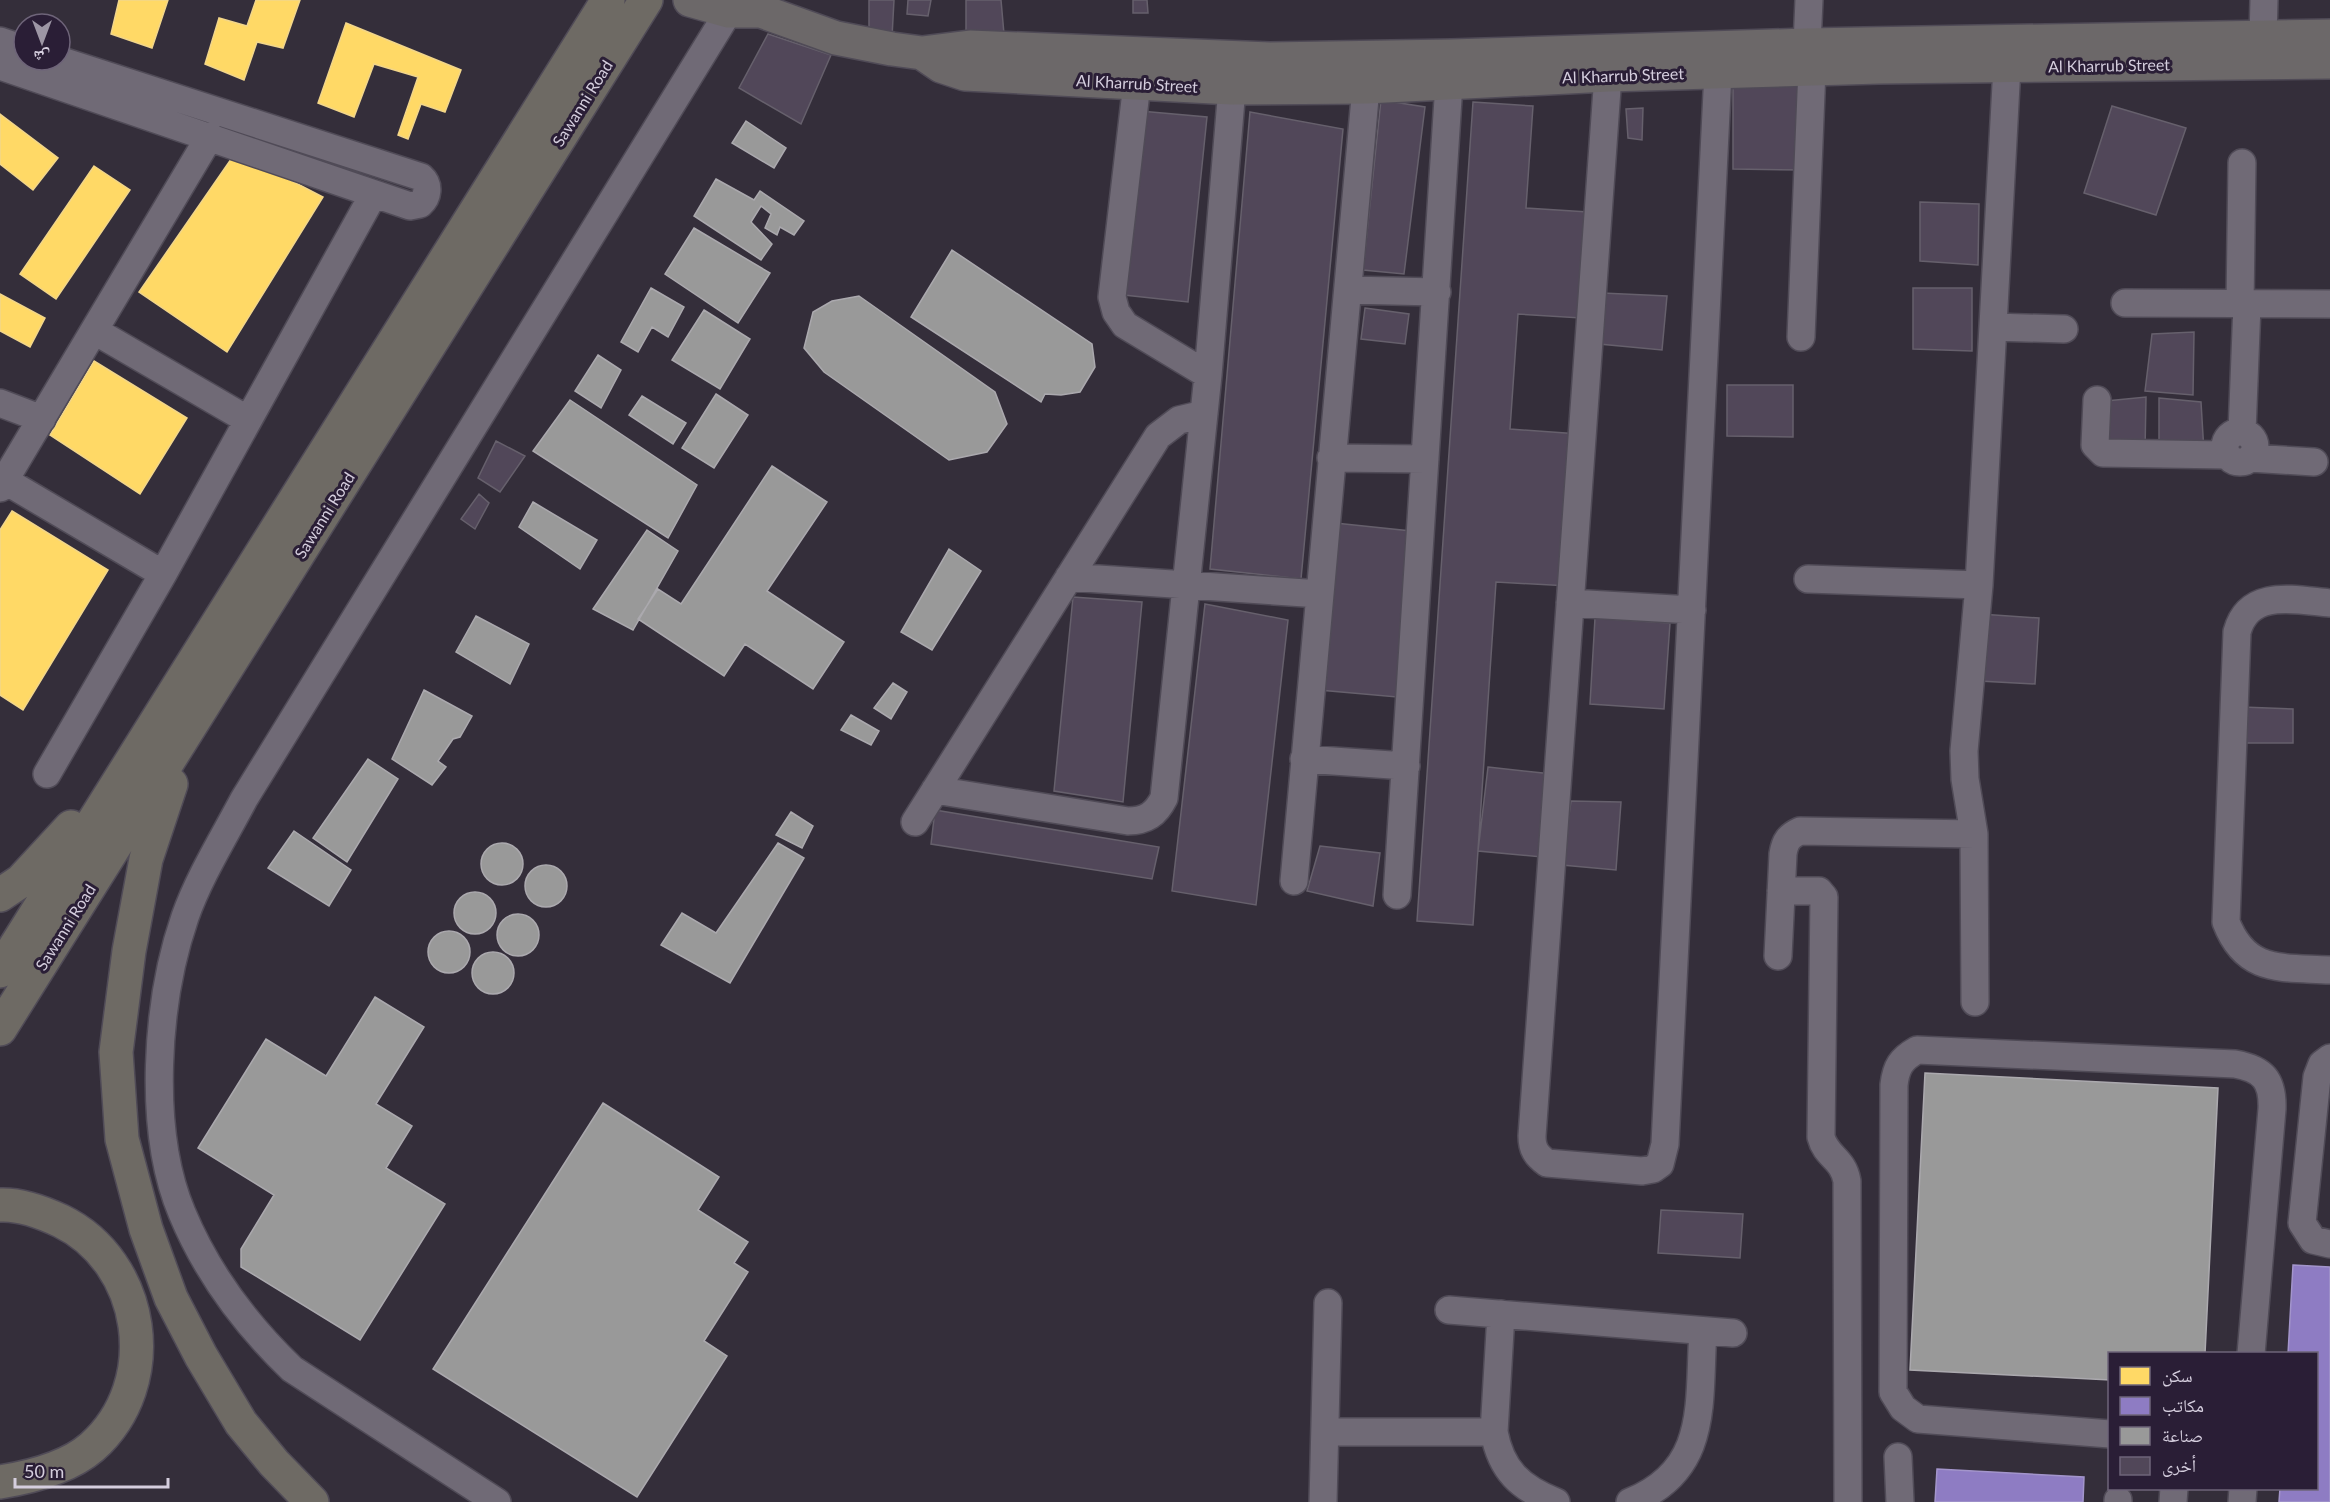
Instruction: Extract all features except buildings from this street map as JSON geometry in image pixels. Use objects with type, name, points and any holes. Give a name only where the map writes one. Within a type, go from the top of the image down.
[{"type":"highway","points":[[585,0],[587,33]]},
{"type":"highway","name":"Sawanni Road","points":[[0,971],[608,0]]},
{"type":"highway","name":"Sawanni Road","points":[[0,1029],[182,743],[646,0]]},
{"type":"highway","points":[[0,895],[21,880],[56,846],[155,722]]},
{"type":"highway","points":[[182,743],[146,859],[129,951],[116,1052],[122,1139],[149,1239],[171,1299],[241,1424],[274,1463],[312,1502]]},
{"type":"highway","points":[[0,1205],[44,1212],[76,1228],[103,1252],[123,1282],[127,1293],[135,1316],[138,1352],[131,1387],[121,1409],[115,1420],[92,1447],[62,1464],[28,1477],[0,1482]]},
{"type":"main road","name":"Al Kharrub Street","points":[[690,0],[753,6],[837,38],[892,50],[922,52],[970,47],[1269,73],[1366,87],[1718,72],[1809,57],[2330,36]]},
{"type":"main road","name":"Al Kharrub Street","points":[[922,52],[941,66],[965,74],[1232,88],[1269,73],[1451,56],[1809,57],[2007,66],[2330,62]]},
{"type":"street","points":[[1801,337],[1809,0]]},
{"type":"street","points":[[2263,37],[2264,0]]},
{"type":"street","points":[[496,1502],[292,1369],[263,1340],[230,1300],[195,1242],[181,1211],[172,1178],[161,1109],[160,1075],[164,1010],[171,967],[186,915],[244,799],[753,6]]},
{"type":"street","points":[[0,66],[210,135],[373,195],[415,206],[423,201],[427,186],[421,177],[72,64]]},
{"type":"street","points":[[1975,1002],[1974,834],[1966,790],[1964,750],[1979,585],[2007,66]]},
{"type":"street","points":[[1608,75],[1532,1147],[1538,1157],[1547,1163],[1642,1171],[1653,1169],[1660,1164],[1665,1144],[1718,72]]},
{"type":"street","points":[[1137,83],[1112,297],[1116,312],[1125,325],[1208,375]]},
{"type":"street","points":[[1397,895],[1449,83]]},
{"type":"street","points":[[1294,880],[1330,458],[1366,87]]},
{"type":"street","points":[[935,790],[1128,821],[1139,821],[1150,816],[1159,808],[1164,798],[1208,375],[1232,88]]},
{"type":"street","points":[[163,574],[2,484],[210,135]]},
{"type":"street","points":[[2238,457],[2254,453],[2253,440],[2242,432],[2244,305],[2242,163]]},
{"type":"street","points":[[47,774],[163,574],[373,195]]},
{"type":"street","points":[[1348,290],[1437,292]]},
{"type":"street","points":[[2125,303],[2330,304]]},
{"type":"street","points":[[1993,327],[2064,329]]},
{"type":"street","points":[[94,331],[248,420]]},
{"type":"street","points":[[2097,400],[2095,445],[2103,453],[2314,462]]},
{"type":"street","points":[[0,403],[42,419]]},
{"type":"street","points":[[915,822],[1158,436],[1179,420],[1204,414]]},
{"type":"street","points":[[1330,458],[1425,459]]},
{"type":"street","points":[[1069,577],[1320,594]]},
{"type":"street","points":[[1808,579],[1979,585]]},
{"type":"street","points":[[2330,603],[2286,599],[2264,601],[2251,607],[2241,617],[2237,632],[2226,922],[2233,941],[2247,956],[2264,965],[2330,970]]},
{"type":"street","points":[[1570,603],[1692,610]]},
{"type":"street","points":[[1304,759],[1406,766]]},
{"type":"street","points":[[1778,956],[1784,844],[1791,835],[1800,831],[1974,834]]},
{"type":"street","points":[[1781,891],[1819,891],[1824,897],[1821,1137],[1827,1150],[1843,1165],[1847,1181],[1848,1502]]},
{"type":"street","points":[[2108,1434],[1918,1419],[1903,1408],[1893,1392],[1894,1085],[1896,1070],[1904,1057],[1917,1050],[2235,1064],[2252,1067],[2265,1077],[2272,1092],[2272,1109],[2251,1352]]},
{"type":"street","points":[[2330,1058],[2322,1064],[2317,1077],[2302,1223],[2313,1240],[2330,1244]]},
{"type":"street","points":[[1323,1502],[1328,1303]]},
{"type":"street","points":[[1449,1310],[1733,1333]]},
{"type":"street","points":[[1502,1314],[1494,1432],[1504,1466],[1529,1489],[1556,1502]]},
{"type":"street","points":[[1630,1502],[1656,1490],[1669,1480],[1680,1468],[1692,1446],[1697,1425],[1703,1331]]},
{"type":"street","points":[[1325,1432],[1494,1432]]},
{"type":"street","points":[[1898,1457],[1900,1502]]}]
